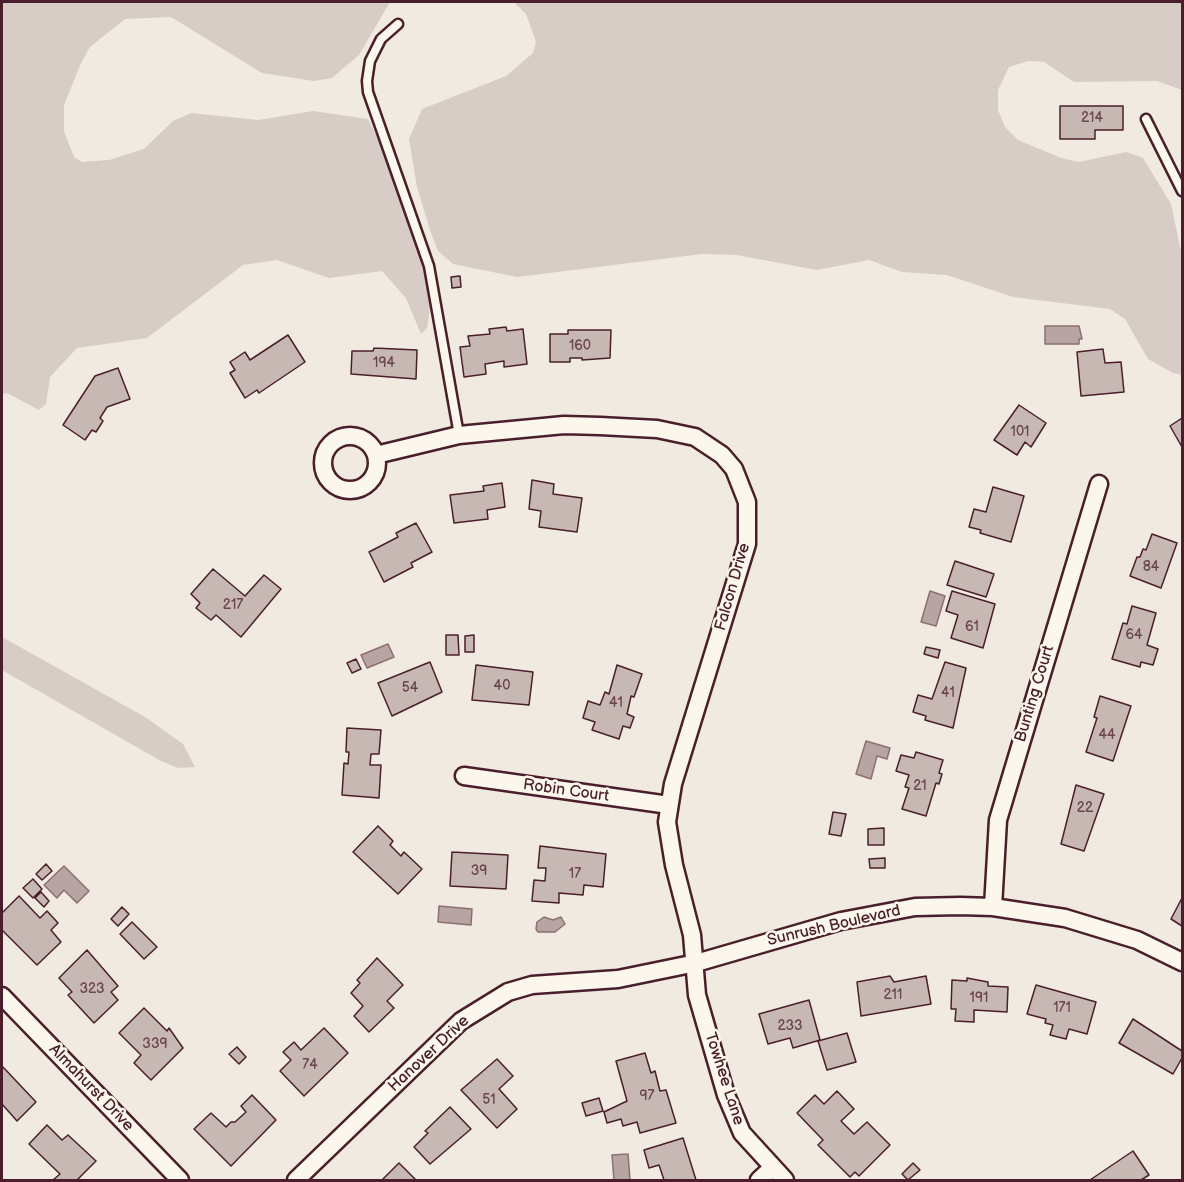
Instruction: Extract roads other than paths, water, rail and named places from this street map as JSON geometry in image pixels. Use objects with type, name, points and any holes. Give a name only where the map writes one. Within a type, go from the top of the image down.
[{"type":"street","name":"Falcon Drive","points":[[376,455],[459,435],[564,425],[676,431],[708,443],[734,469],[747,502],[747,544],[680,760],[669,805],[669,844],[692,935],[696,963]]},
{"type":"street","name":"Bunting Court","points":[[993,907],[998,820],[1099,484]]},
{"type":"street","name":"Robin Court","points":[[464,776],[669,805]]},
{"type":"street","name":"Sunrush Boulevard","points":[[696,963],[841,921],[885,911],[960,906],[993,907],[1055,916],[1137,940],[1182,962]]},
{"type":"street","name":"Towhee Lane","points":[[696,963],[697,995],[733,1116],[742,1133],[785,1180]]},
{"type":"street","name":"Hanover Drive","points":[[296,1180],[462,1021],[508,992],[532,985],[618,979],[696,963]]},
{"type":"street","name":"Almahurst Drive","points":[[2,996],[180,1180]]},
{"type":"street","points":[[759,1180],[772,1168]]},
{"type":"lane","points":[[398,24],[381,39],[370,61],[368,92],[429,266],[459,435]]},
{"type":"lane","points":[[1146,118],[1182,191]]}]
